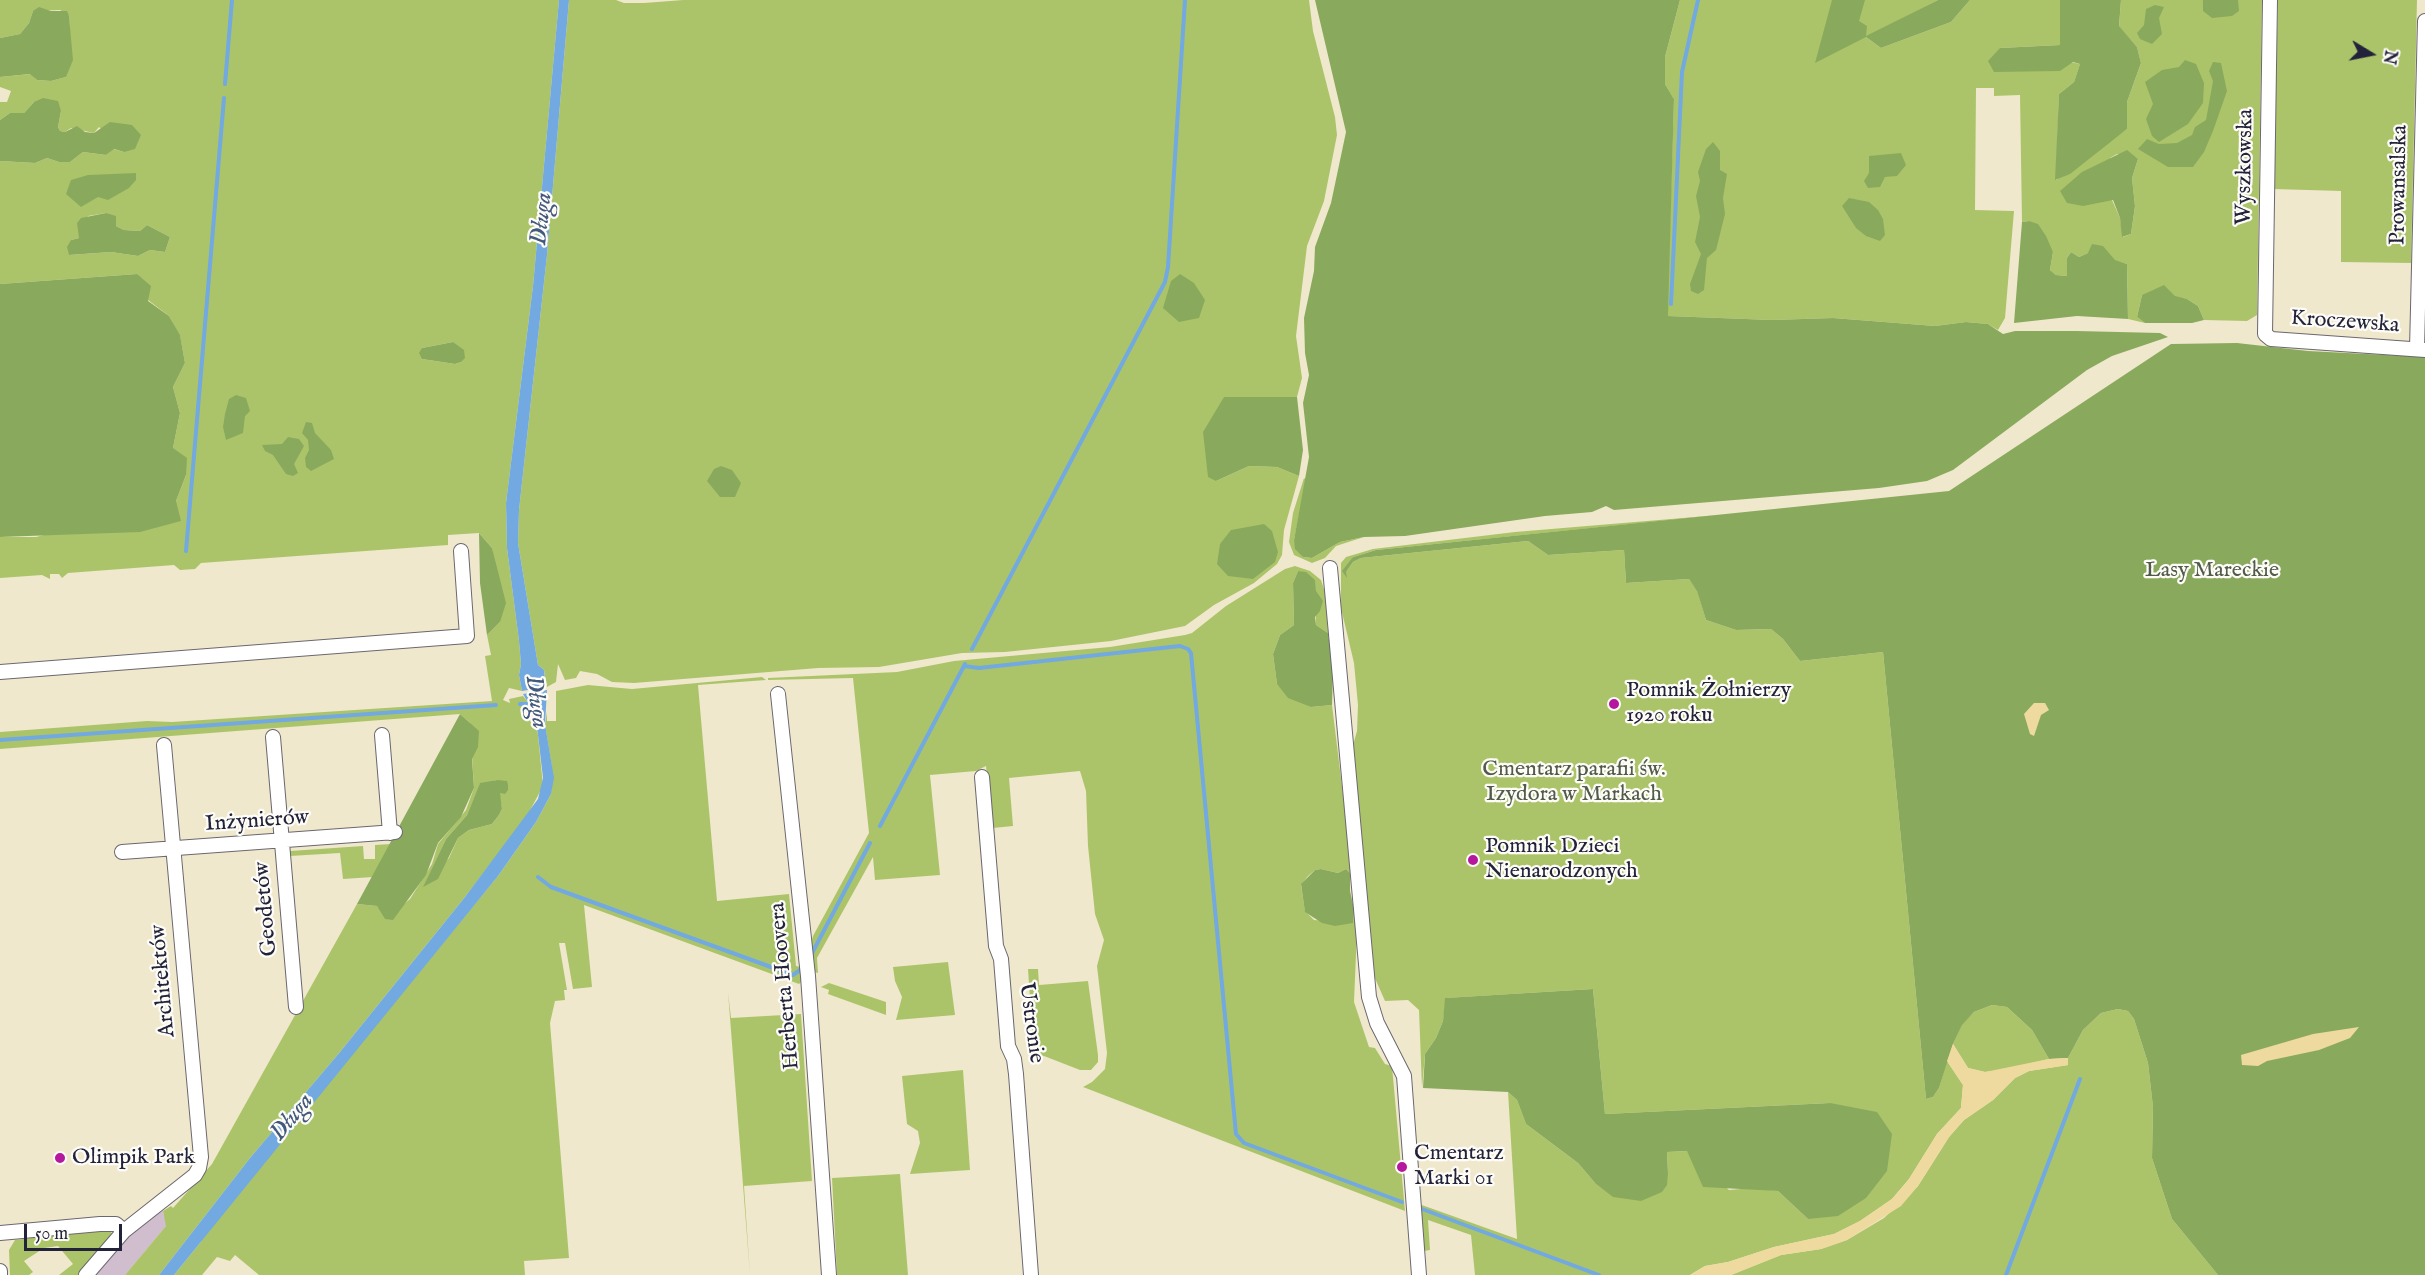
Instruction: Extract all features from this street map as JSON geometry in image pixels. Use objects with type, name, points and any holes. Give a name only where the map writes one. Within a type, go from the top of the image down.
[{"type":"street","name":"Wyszkowska","points":[[2265,334],[2270,0]]},
{"type":"street","name":"Prowansalska","points":[[2421,350],[2425,21]]},
{"type":"street","name":"Kroczewska","points":[[2265,334],[2271,339],[2421,350]]},
{"type":"street","points":[[0,672],[466,636],[461,551]]},
{"type":"street","points":[[1330,568],[1369,996],[1377,1023],[1404,1076],[1419,1275]]},
{"type":"street","name":"Herberta Hoovera","points":[[778,694],[808,976],[829,1275]]},
{"type":"street","name":"Inżynierów","points":[[122,852],[393,832],[382,735]]},
{"type":"street","name":"Geodetów","points":[[273,737],[296,1007]]},
{"type":"street","name":"Architektów","points":[[86,1275],[124,1231],[195,1175],[201,1156],[164,745]]},
{"type":"street","name":"Ustronie","points":[[982,777],[996,946],[1001,959],[1008,1046],[1014,1059],[1016,1074],[1031,1275]]},
{"type":"street","points":[[0,1233],[100,1224],[116,1224],[124,1231]]},
{"type":"shaded area","points":[[162,1209],[167,1225],[125,1275],[91,1275],[126,1235]]},
{"type":"green space","points":[[0,0],[559,0],[533,286],[506,503],[507,548],[519,641],[521,664],[519,675],[522,691],[509,688],[503,700],[510,703],[509,699],[523,696],[531,706],[538,735],[543,786],[527,816],[465,897],[340,1052],[250,1158],[159,1275],[125,1275],[166,1226],[163,1211],[171,1206],[173,1208],[212,1164],[357,904],[377,906],[382,911],[399,908],[410,899],[432,864],[438,844],[466,810],[474,788],[470,723],[460,714],[0,749],[0,732],[492,701],[485,656],[491,655],[487,635],[500,622],[492,548],[479,533],[448,535],[448,545],[201,563],[195,569],[180,570],[174,565],[68,573],[62,578],[59,574],[50,574],[50,579],[42,575],[0,578],[0,537],[36,537],[176,501],[186,475],[173,448],[180,413],[173,387],[185,363],[180,336],[169,316],[148,300],[137,274],[0,284],[0,161],[35,163],[47,158],[59,162],[70,162],[83,152],[106,155],[113,149],[124,152],[99,127],[94,133],[71,128],[65,132],[60,131],[58,127],[61,111],[34,102],[24,113],[10,113],[0,120],[0,102],[7,102],[11,91],[0,87],[0,77],[31,74],[37,80],[51,81],[66,77],[70,34],[69,16],[60,10],[33,11],[29,23],[20,34],[0,38]],"holes":[[[106,213],[116,226],[124,230],[140,231],[147,225],[170,237],[165,252],[150,250],[138,256],[111,252],[69,255],[71,240],[79,238],[88,216]],[[453,342],[461,362],[455,364],[422,359],[422,348]],[[497,780],[502,809],[499,815],[492,824],[469,830],[458,838],[449,858],[424,886],[446,839],[467,815],[480,784]]]},
{"type":"green space","points":[[569,0],[616,0],[624,3],[644,3],[683,0],[1309,0],[1313,31],[1335,117],[1337,135],[1324,201],[1307,246],[1296,336],[1302,378],[1297,397],[1224,397],[1216,481],[1249,466],[1277,467],[1299,476],[1284,530],[1282,555],[1277,564],[1254,583],[1214,605],[1185,626],[1111,641],[1005,652],[962,653],[879,667],[818,668],[634,683],[612,682],[597,674],[580,671],[576,678],[565,680],[558,664],[556,682],[547,687],[544,670],[538,665],[518,543],[519,510],[547,255]]},
{"type":"green space","points":[[1315,0],[1680,0],[1665,57],[1665,84],[1674,99],[1668,316],[1772,320],[1833,318],[1935,326],[1966,322],[1988,324],[2003,334],[2015,331],[2077,331],[2160,333],[2168,337],[2112,356],[2087,370],[1953,470],[1927,481],[1879,488],[1614,510],[1606,506],[1592,512],[1545,516],[1405,536],[1364,537],[1340,542],[1312,558],[1303,557],[1295,549],[1294,540],[1309,457],[1303,403],[1309,375],[1305,353],[1304,318],[1314,271],[1315,247],[1331,203],[1346,132]]},
{"type":"green space","points":[[1680,0],[1938,0],[1866,37],[1881,48],[1951,22],[1970,0],[2060,0],[2060,45],[2000,48],[2080,64],[2074,82],[2059,94],[2056,180],[2127,129],[2127,102],[2141,63],[2137,47],[2119,27],[2121,0],[2262,0],[2257,315],[2247,321],[2204,320],[2198,306],[2187,299],[2142,295],[2137,317],[2145,323],[2128,319],[2127,264],[2088,253],[2079,257],[2071,252],[2067,258],[2067,276],[2056,275],[2050,270],[2053,252],[2029,221],[2022,222],[2020,95],[1994,96],[1994,88],[1976,88],[1975,210],[2014,211],[2005,318],[1998,330],[1988,324],[1966,322],[1935,326],[1833,318],[1772,320],[1667,316],[1674,99],[1665,84],[1665,57]],"holes":[[[2117,154],[2138,159],[2132,178],[2135,206],[2131,234],[2123,237],[2120,218],[2112,200],[2110,158]]]},
{"type":"green space","points":[[1832,0],[1865,0],[1859,21],[1867,26],[1866,36],[1938,0],[1970,0],[1951,22],[1881,48],[1866,37],[1815,63]]},
{"type":"green space","points":[[2060,0],[2121,0],[2119,26],[2137,47],[2141,63],[2127,102],[2127,129],[2070,174],[2055,180],[2059,94],[2074,82],[2080,64],[2073,62],[2060,71],[1994,72],[1988,61],[2000,48],[2060,45]]},
{"type":"green space","points":[[2203,0],[2238,0],[2239,11],[2232,16],[2212,18],[2203,11]]},
{"type":"green space","points":[[2278,0],[2417,0],[2411,263],[2341,262],[2341,191],[2273,189]]},
{"type":"green space","points":[[2155,5],[2164,7],[2159,18],[2162,34],[2152,44],[2140,39],[2137,33],[2144,25],[2146,9]]},
{"type":"green space","points":[[39,7],[51,11],[67,11],[69,16],[73,60],[66,77],[51,81],[37,80],[30,74],[0,77],[0,38],[20,34],[29,23],[33,11]]},
{"type":"green space","points":[[2185,60],[2196,64],[2204,83],[2203,103],[2188,124],[2159,142],[2152,136],[2146,119],[2153,104],[2145,82],[2162,70],[2179,67]]},
{"type":"green space","points":[[2213,62],[2221,63],[2227,91],[2204,152],[2193,167],[2168,167],[2138,149],[2147,139],[2159,144],[2177,143],[2192,135],[2195,127],[2206,120],[2213,81],[2209,71]]},
{"type":"green space","points":[[43,98],[58,101],[61,111],[58,127],[60,131],[65,132],[77,126],[85,132],[94,133],[110,122],[132,125],[141,135],[135,149],[124,152],[114,149],[106,155],[83,152],[70,162],[59,162],[47,158],[35,163],[0,161],[0,120],[10,113],[24,113],[34,102]]},
{"type":"green space","points":[[1713,142],[1720,151],[1720,170],[1727,174],[1723,198],[1725,214],[1716,250],[1707,258],[1704,290],[1698,294],[1691,291],[1690,284],[1701,254],[1695,242],[1700,217],[1696,196],[1700,181],[1698,172],[1706,149]]},
{"type":"green space","points":[[2127,150],[2138,159],[2132,178],[2135,206],[2131,234],[2122,237],[2120,218],[2113,200],[2083,206],[2067,203],[2060,191],[2082,172]]},
{"type":"green space","points":[[1901,153],[1906,165],[1897,176],[1885,177],[1880,187],[1868,188],[1864,181],[1869,173],[1869,156]]},
{"type":"green space","points":[[136,173],[136,180],[129,188],[108,200],[98,197],[81,207],[66,194],[71,180],[88,175]]},
{"type":"green space","points":[[1849,198],[1869,202],[1878,210],[1883,219],[1885,235],[1880,241],[1866,236],[1856,228],[1842,206]]},
{"type":"green space","points":[[106,213],[116,216],[116,226],[124,230],[140,231],[147,225],[170,237],[165,252],[150,250],[138,256],[111,252],[69,255],[67,247],[71,240],[79,238],[77,223],[81,218]]},
{"type":"green space","points":[[2029,221],[2038,224],[2046,236],[2053,252],[2050,270],[2056,275],[2067,276],[2067,258],[2071,252],[2079,257],[2088,253],[2092,244],[2103,246],[2115,260],[2127,264],[2128,319],[2077,316],[2014,323],[2022,222]]},
{"type":"green space","points":[[137,274],[151,286],[148,301],[169,316],[180,335],[185,363],[173,387],[180,413],[173,448],[187,458],[186,475],[176,501],[181,521],[140,532],[0,537],[0,284]]},
{"type":"green space","points":[[1180,274],[1194,283],[1205,300],[1199,318],[1179,322],[1163,308],[1171,281]]},
{"type":"green space","points":[[2164,285],[2175,296],[2187,299],[2198,306],[2204,320],[2192,323],[2145,323],[2137,317],[2142,295]]},
{"type":"green space","points":[[453,342],[464,350],[465,358],[455,364],[422,359],[419,353],[422,348]]},
{"type":"green space","name":"Lasy Mareckie","points":[[2237,343],[2308,351],[2425,357],[2425,1275],[2218,1275],[2172,1219],[2152,1158],[2153,1107],[2148,1063],[2134,1019],[2128,1011],[2118,1009],[2101,1013],[2083,1030],[2068,1058],[2049,1059],[2032,1030],[2007,1007],[1992,1005],[1974,1012],[1962,1025],[1953,1044],[1939,1088],[1933,1097],[1926,1099],[1883,652],[1800,661],[1783,639],[1771,629],[1736,630],[1706,620],[1697,591],[1689,579],[1626,583],[1624,550],[1548,555],[1528,541],[1361,558],[1353,562],[1346,572],[1347,578],[1342,571],[1353,557],[1376,550],[1949,491],[2171,344]]},
{"type":"green space","points":[[236,395],[246,398],[250,411],[245,416],[243,433],[226,440],[223,427],[225,414],[229,399]]},
{"type":"green space","points":[[1224,397],[1297,397],[1303,450],[1299,476],[1277,467],[1249,466],[1216,481],[1208,477],[1203,432]]},
{"type":"green space","points":[[306,422],[312,423],[315,433],[331,450],[334,459],[311,471],[306,467],[305,458],[309,450],[308,440],[302,433]]},
{"type":"green space","points":[[288,437],[299,439],[304,446],[294,464],[298,473],[293,476],[286,474],[273,455],[265,451],[262,445],[282,444]]},
{"type":"green space","points":[[721,466],[732,470],[741,483],[735,497],[720,497],[707,481],[714,469]]},
{"type":"green space","points":[[1304,478],[1306,480],[1294,540],[1303,557],[1312,558],[1340,542],[1364,537],[1336,546],[1325,558],[1312,563],[1294,555],[1289,542],[1293,513]]},
{"type":"green space","name":"Cmentarz parafii św. Izydora w Markach","points":[[1719,515],[1376,550],[1353,557],[1346,572],[1353,562],[1361,558],[1528,541],[1548,555],[1624,550],[1626,583],[1689,579],[1697,590],[1706,620],[1736,630],[1771,629],[1783,639],[1800,661],[1883,652],[1926,1099],[1933,1097],[1939,1088],[1947,1061],[1963,1085],[1961,1108],[1937,1134],[1909,1179],[1892,1199],[1860,1221],[1834,1234],[1774,1247],[1728,1262],[1705,1266],[1690,1275],[1475,1275],[1471,1235],[1428,1220],[1430,1250],[1424,1251],[1419,1204],[1517,1239],[1508,1092],[1517,1100],[1526,1124],[1578,1163],[1595,1183],[1668,1173],[1667,1152],[1687,1151],[1729,1190],[1752,1188],[1778,1191],[1808,1219],[1830,1103],[1605,1114],[1593,989],[1446,998],[1443,1021],[1436,1038],[1425,1054],[1422,1088],[1419,1010],[1408,1000],[1385,1001],[1374,976],[1352,749],[1357,731],[1358,705],[1354,663],[1341,608],[1341,563],[1346,557],[1373,549],[1515,532]]},
{"type":"green space","points":[[1264,524],[1272,531],[1278,552],[1275,562],[1253,579],[1228,576],[1217,564],[1220,544],[1231,530]]},
{"type":"green space","points":[[479,533],[492,548],[506,603],[500,622],[487,635],[480,583]]},
{"type":"green space","points":[[1295,566],[1310,571],[1321,580],[1326,595],[1328,633],[1316,625],[1315,580],[1298,571],[1293,583],[1294,625],[1280,635],[1273,654],[1277,684],[1311,707],[1332,705],[1351,860],[1350,873],[1346,869],[1338,873],[1321,869],[1315,870],[1308,876],[1301,885],[1305,911],[1314,920],[1353,923],[1354,909],[1357,931],[1354,1002],[1369,1047],[1375,1048],[1385,1064],[1392,1066],[1405,1211],[1083,1087],[1092,1082],[1105,1069],[1107,1053],[1097,966],[1104,940],[1095,914],[1088,846],[1086,791],[1080,771],[1009,778],[1013,826],[993,828],[986,766],[976,771],[930,775],[940,875],[875,880],[873,857],[817,958],[818,973],[814,972],[811,943],[813,936],[869,833],[853,678],[768,680],[768,678],[897,672],[954,661],[1110,647],[1185,635],[1192,633],[1226,606],[1285,569]]},
{"type":"green space","points":[[1298,571],[1306,572],[1315,580],[1316,591],[1323,601],[1315,617],[1316,625],[1328,633],[1333,671],[1332,705],[1311,707],[1288,698],[1277,684],[1273,654],[1280,635],[1294,625],[1293,583]]},
{"type":"green space","points":[[762,677],[766,680],[698,685],[717,901],[789,894],[796,966],[801,967],[802,981],[799,984],[584,905],[592,987],[573,989],[565,943],[559,943],[567,990],[564,990],[565,1000],[555,1001],[550,1023],[569,1258],[524,1261],[525,1275],[259,1275],[235,1255],[230,1261],[217,1257],[202,1275],[174,1275],[222,1211],[498,876],[536,822],[551,794],[552,768],[545,724],[547,712],[547,721],[556,721],[556,691],[588,685],[632,689]]},
{"type":"green space","points":[[460,714],[479,731],[478,747],[472,759],[474,788],[461,817],[438,843],[426,875],[393,920],[385,919],[377,906],[357,904]]},
{"type":"green space","points":[[507,781],[508,785],[505,794],[500,793],[502,809],[499,815],[492,824],[469,830],[458,838],[438,879],[423,887],[446,839],[467,815],[480,783]]},
{"type":"green space","points":[[391,844],[373,877],[343,879],[340,853],[290,856],[290,851],[363,846],[364,859],[375,859],[375,845]]},
{"type":"green space","points":[[1346,869],[1350,873],[1350,891],[1354,909],[1353,923],[1335,926],[1322,923],[1305,912],[1301,884],[1315,870],[1338,873]]},
{"type":"green space","points":[[948,962],[955,1015],[896,1020],[902,997],[895,981],[893,967]]},
{"type":"green space","points":[[1028,969],[1038,969],[1039,985],[1088,981],[1098,1055],[1098,1062],[1091,1070],[1080,1070],[1044,1056],[1034,1057]]},
{"type":"green space","points":[[829,983],[886,1002],[886,1015],[828,994],[829,990],[821,987]]},
{"type":"green space","points":[[1593,989],[1605,1114],[1830,1103],[1877,1112],[1892,1134],[1887,1171],[1866,1198],[1838,1216],[1808,1219],[1778,1191],[1703,1187],[1687,1151],[1667,1152],[1667,1185],[1662,1192],[1641,1201],[1613,1197],[1595,1183],[1578,1163],[1526,1124],[1517,1100],[1508,1092],[1423,1088],[1425,1054],[1436,1038],[1443,1021],[1445,998]]},
{"type":"green space","points":[[728,992],[731,1018],[801,1014],[812,1181],[744,1186],[750,1275]]},
{"type":"green space","points":[[1992,1005],[2007,1007],[2032,1030],[2049,1059],[1985,1072],[1968,1068],[1953,1044],[1962,1024],[1974,1012]]},
{"type":"green space","points":[[2118,1009],[2128,1011],[2134,1019],[2148,1063],[2153,1107],[2152,1158],[2172,1219],[2218,1275],[1731,1275],[1781,1255],[1821,1249],[1847,1240],[1884,1218],[1918,1186],[1949,1137],[1964,1120],[1993,1100],[2015,1078],[2029,1071],[2068,1065],[2068,1058],[2083,1030],[2101,1013]]},
{"type":"green space","points":[[963,1070],[970,1170],[910,1174],[920,1143],[918,1131],[907,1124],[902,1076]]},
{"type":"green space","points":[[900,1174],[908,1275],[837,1275],[832,1178]]},
{"type":"green space","points":[[97,1230],[111,1231],[112,1236],[78,1275],[59,1275],[73,1264],[58,1246],[44,1248],[24,1261],[33,1272],[29,1275],[10,1275],[9,1250],[15,1240]]},
{"type":"sand","points":[[2034,703],[2045,703],[2049,710],[2041,715],[2034,736],[2030,734],[2024,714]]},
{"type":"sand","points":[[2359,1027],[2350,1038],[2319,1050],[2267,1061],[2258,1066],[2242,1065],[2241,1055],[2313,1034]]},
{"type":"sand","points":[[1953,1044],[1968,1068],[1985,1072],[2049,1059],[2068,1058],[2068,1065],[2029,1071],[2015,1078],[1993,1100],[1964,1120],[1949,1137],[1918,1186],[1901,1206],[1847,1240],[1821,1249],[1781,1255],[1731,1275],[1690,1275],[1705,1266],[1728,1262],[1774,1247],[1834,1234],[1860,1221],[1892,1199],[1909,1179],[1937,1134],[1961,1108],[1963,1085],[1947,1061]]},
{"type":"water","name":"Długa","points":[[559,0],[569,0],[547,255],[519,510],[518,543],[538,665],[544,670],[546,687],[540,688],[539,683],[539,688],[529,690],[528,685],[528,690],[522,691],[519,675],[521,664],[519,641],[507,548],[506,503],[533,286]]},
{"type":"water","name":"Długa","points":[[547,690],[545,724],[554,778],[551,794],[536,822],[498,876],[174,1275],[159,1275],[250,1158],[340,1052],[465,897],[538,799],[543,778],[538,735],[534,713],[523,694]]},
{"type":"waterway","points":[[225,84],[232,0]]},
{"type":"waterway","points":[[972,649],[1165,282],[1168,267],[1185,0]]},
{"type":"waterway","points":[[1671,304],[1682,72],[1698,0]]},
{"type":"waterway","points":[[186,551],[224,98]]},
{"type":"waterway","points":[[964,666],[979,668],[1180,646],[1188,649],[1191,653],[1236,1134],[1244,1143],[1402,1202]]},
{"type":"waterway","points":[[880,826],[965,664]]},
{"type":"waterway","name":"Długa","points":[[520,704],[531,704]]},
{"type":"waterway","points":[[0,740],[496,705]]},
{"type":"waterway","points":[[810,957],[870,843]]},
{"type":"waterway","points":[[538,877],[551,887],[793,975],[803,968]]},
{"type":"waterway","points":[[2006,1275],[2080,1079]]},
{"type":"waterway","points":[[1422,1209],[1599,1275]]},
{"type":"place","name":"Pomnik Żołnierzy 1920 roku","points":[[1614,704]]},
{"type":"place","name":"Pomnik Dzieci Nienarodzonych","points":[[1473,860]]},
{"type":"place","name":"Olimpik Park","points":[[60,1158]]},
{"type":"place","name":"Cmentarz Marki 01","points":[[1402,1167]]}]
